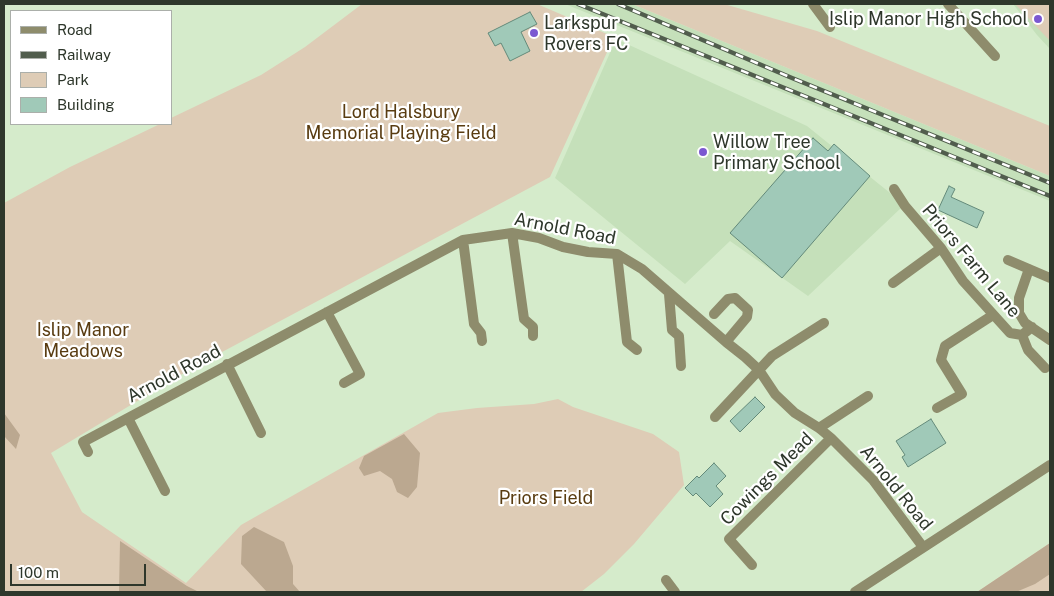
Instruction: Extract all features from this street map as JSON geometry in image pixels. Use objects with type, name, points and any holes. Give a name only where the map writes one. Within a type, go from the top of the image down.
[{"type":"street","points":[[814,4],[830,27]]},
{"type":"street","points":[[948,4],[996,56]]},
{"type":"street","name":"Priors Farm Lane","points":[[894,189],[905,206],[941,248],[963,281],[1010,333],[1022,335],[1032,327]]},
{"type":"street","points":[[512,233],[524,319],[533,326],[533,336]]},
{"type":"street","name":"Arnold Road","points":[[88,452],[83,442],[463,240],[512,233],[538,238],[563,247],[588,252],[617,254],[642,269],[759,370],[774,394],[795,413],[820,428],[831,438],[873,480],[923,547]]},
{"type":"street","points":[[463,240],[474,324],[481,333],[482,341]]},
{"type":"street","points":[[893,283],[941,248]]},
{"type":"street","points":[[617,254],[627,342],[637,350]]},
{"type":"street","points":[[1008,260],[1050,278]]},
{"type":"street","points":[[1029,269],[1018,305],[1025,323],[1050,340]]},
{"type":"street","points":[[670,294],[672,330],[679,336],[681,366]]},
{"type":"street","points":[[714,314],[728,298],[735,298],[748,310],[747,317],[726,342]]},
{"type":"street","points":[[327,312],[360,374],[344,383]]},
{"type":"street","points":[[937,408],[962,394],[941,360],[945,346],[994,315]]},
{"type":"street","points":[[715,417],[772,356],[824,323]]},
{"type":"street","points":[[1022,335],[1028,350],[1045,368]]},
{"type":"street","points":[[227,364],[261,432]]},
{"type":"street","points":[[820,428],[868,396]]},
{"type":"street","points":[[128,418],[165,491]]},
{"type":"street","name":"Cowings Mead","points":[[752,565],[729,539],[831,438]]},
{"type":"street","points":[[855,592],[1050,466]]},
{"type":"street","points":[[666,580],[675,592]]},
{"type":"shaded area","points":[[565,4],[632,4],[1050,176],[1050,201]]},
{"type":"shaded area","name":"Islip Manor High School","points":[[1013,4],[1050,4],[1050,49],[1037,35]]},
{"type":"shaded area","name":"Willow Tree Primary School","points":[[616,39],[807,126],[895,197],[901,208],[808,296],[730,241],[685,284],[555,178]]},
{"type":"shaded area","points":[[4,413],[20,435],[16,449],[4,436]]},
{"type":"shaded area","points":[[404,434],[420,453],[417,487],[408,498],[397,492],[392,479],[380,471],[364,476],[359,468],[364,456]]},
{"type":"shaded area","points":[[254,527],[284,542],[293,566],[293,584],[300,592],[267,592],[241,564],[242,536]]},
{"type":"shaded area","points":[[120,541],[187,586],[199,592],[119,592]]},
{"type":"shaded area","points":[[1050,543],[1050,574],[1035,584],[1016,592],[977,592]]},
{"type":"green space","points":[[362,4],[537,4],[614,37],[550,177],[194,367],[51,453],[82,512],[186,583],[241,525],[438,413],[534,404],[558,399],[573,407],[653,434],[679,452],[684,485],[634,544],[604,574],[581,592],[4,592],[4,203],[70,167],[158,125],[172,125],[172,118],[261,75],[305,47]]},
{"type":"green space","points":[[632,4],[724,4],[817,31],[1050,126],[1050,176]]},
{"type":"green space","name":"Islip Manor High School","points":[[1015,4],[1050,4],[1050,41]]},
{"type":"green space","points":[[1050,543],[1050,592],[977,592]]},
{"type":"building","points":[[530,12],[537,24],[521,32],[530,51],[510,61],[501,43],[495,46],[488,33]]},
{"type":"building","points":[[813,138],[828,151],[834,144],[870,176],[782,278],[730,233]]},
{"type":"building","points":[[949,186],[955,189],[951,197],[984,212],[977,228],[938,210]]},
{"type":"building","points":[[755,397],[765,407],[740,432],[730,421]]},
{"type":"building","points":[[931,419],[946,443],[908,467],[902,457],[905,455],[896,441]]},
{"type":"building","points":[[714,463],[726,476],[716,486],[723,494],[710,507],[696,493],[693,496],[685,488],[697,476],[699,478]]},
{"type":"railway","points":[[578,4],[1050,196]]},
{"type":"railway","points":[[618,4],[792,78],[1050,183]]},
{"type":"place","name":"Islip Manor High School","points":[[1038,19]]},
{"type":"place","name":"Larkspur Rovers FC","points":[[534,33]]},
{"type":"place","name":"Willow Tree Primary School","points":[[703,152]]},
{"type":"park label","name":"Lord Halsbury Memorial Playing Field","points":[[401,122]]},
{"type":"park label","name":"Islip Manor Meadows","points":[[83,340]]},
{"type":"park label","name":"Priors Field","points":[[546,498]]}]
